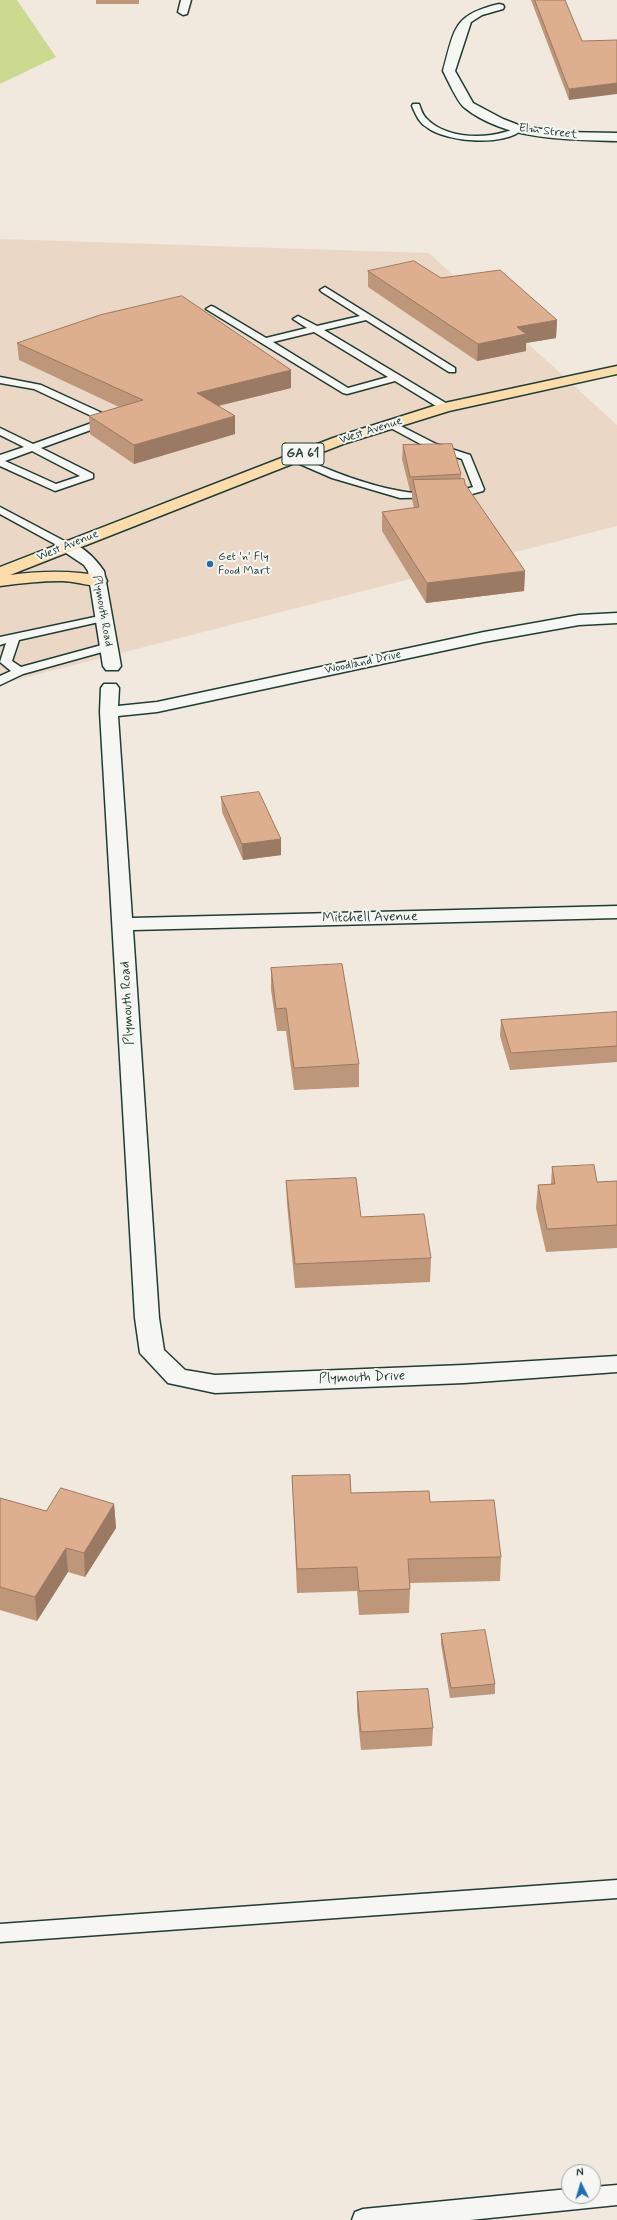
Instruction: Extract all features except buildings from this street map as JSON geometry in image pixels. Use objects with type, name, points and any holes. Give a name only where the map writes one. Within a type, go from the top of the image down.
[{"type":"main road","name":"West Avenue","points":[[0,573],[291,458],[391,424],[445,407],[617,370]]},
{"type":"main road","points":[[0,581],[54,576],[79,577],[98,581]]},
{"type":"street","points":[[183,12],[186,0]]},
{"type":"street","name":"Elm Street","points":[[499,7],[482,11],[466,21],[450,70],[468,105],[499,122],[519,129],[560,136],[617,137]]},
{"type":"street","name":"Plymouth Road","points":[[66,546],[90,562],[98,581],[112,666]]},
{"type":"street","name":"Woodland Drive","points":[[109,712],[157,707],[484,637],[579,620],[617,618]]},
{"type":"street","name":"Plymouth Road","points":[[110,688],[109,712],[147,1318]]},
{"type":"street","name":"Mitchell Avenue","points":[[123,924],[617,912]]},
{"type":"street","name":"Plymouth Drive","points":[[147,1318],[152,1353],[177,1377],[215,1384],[464,1374],[617,1364]]},
{"type":"lane","points":[[416,106],[417,113],[433,130],[450,135],[489,137],[511,134],[519,129]]},
{"type":"lane","points":[[325,290],[452,370]]},
{"type":"lane","points":[[211,309],[347,391],[396,378]]},
{"type":"lane","points":[[264,341],[368,317]]},
{"type":"lane","points":[[298,319],[445,407]]},
{"type":"lane","points":[[0,380],[36,387],[108,420],[0,460]]},
{"type":"lane","points":[[291,458],[336,476],[400,495],[461,494],[479,489],[466,457],[432,446],[391,424]]},
{"type":"lane","points":[[0,431],[89,476],[55,488],[0,460]]},
{"type":"lane","points":[[0,510],[66,546]]},
{"type":"lane","points":[[0,641],[104,618]]},
{"type":"lane","points":[[14,638],[6,662],[20,671]]},
{"type":"lane","points":[[0,681],[20,671],[109,646]]},
{"type":"lane","points":[[0,1933],[617,1889]]},
{"type":"lane","points":[[363,2220],[482,2215],[617,2195]]},
{"type":"shaded area","points":[[0,239],[429,253],[617,425],[617,526],[0,684]]},
{"type":"green space","points":[[0,0],[17,0],[56,57],[0,84]]},
{"type":"place","name":"Get 'n' Fly Food Mart","points":[[210,564]]}]
